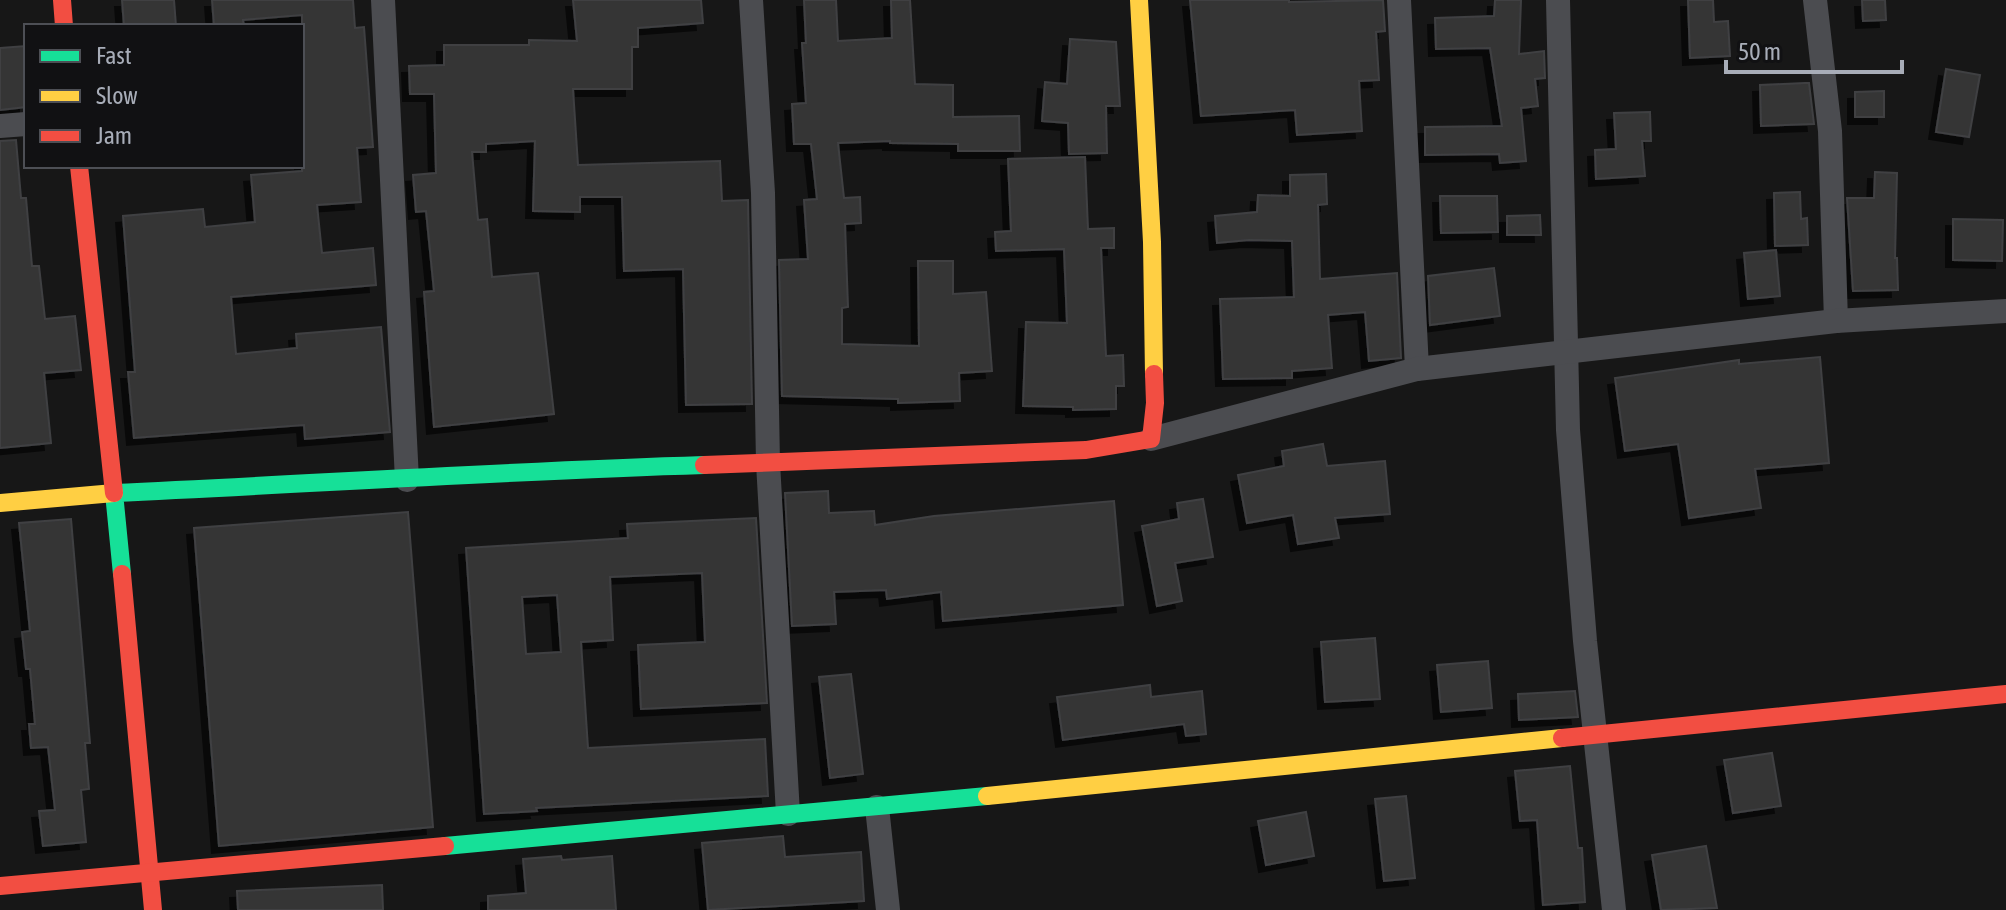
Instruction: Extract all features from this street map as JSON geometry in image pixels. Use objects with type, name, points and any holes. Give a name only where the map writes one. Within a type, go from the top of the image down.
[{"type":"main road","points":[[62,0],[64,24]]},
{"type":"main road","points":[[0,503],[114,493],[407,480],[548,470],[1059,452],[1151,439],[1155,403],[1152,242],[1139,0]]},
{"type":"main road","points":[[79,168],[114,493],[153,910]]},
{"type":"main road","points":[[0,886],[877,807],[2006,694]]},
{"type":"street","points":[[383,0],[407,480]]},
{"type":"street","points":[[751,0],[763,193],[768,463],[788,814]]},
{"type":"street","points":[[1399,0],[1417,369]]},
{"type":"street","points":[[1558,0],[1566,352],[1573,500],[1614,910]]},
{"type":"street","points":[[1815,0],[1830,131],[1836,321]]},
{"type":"street","points":[[0,126],[24,124]]},
{"type":"street","points":[[1151,439],[1417,369],[1836,321],[2006,311]]},
{"type":"street","points":[[877,807],[888,910]]},
{"type":"building","points":[[122,0],[174,0],[176,24],[124,24]]},
{"type":"building","points":[[212,0],[353,0],[355,28],[364,27],[373,147],[357,148],[361,202],[317,205],[322,253],[373,248],[376,285],[231,297],[236,354],[297,348],[296,334],[381,327],[390,432],[305,439],[304,425],[134,438],[128,372],[135,372],[123,216],[203,209],[205,227],[255,222],[251,175],[302,171],[304,168],[302,15],[243,20],[244,24],[214,24]]},
{"type":"building","points":[[573,0],[701,0],[703,23],[638,28],[638,47],[632,47],[632,89],[573,89],[578,165],[720,161],[722,201],[748,200],[752,404],[686,405],[683,269],[624,271],[622,197],[580,197],[580,212],[533,211],[535,141],[486,144],[486,152],[472,152],[478,220],[487,219],[492,277],[538,273],[554,414],[434,427],[424,292],[434,291],[426,211],[416,212],[413,175],[436,173],[434,94],[410,94],[409,66],[444,65],[444,45],[529,45],[529,40],[577,41]]},
{"type":"building","points":[[804,0],[836,0],[838,41],[892,38],[891,0],[910,0],[915,84],[953,85],[953,117],[1019,116],[1020,151],[958,151],[958,144],[890,141],[838,143],[844,198],[860,197],[861,223],[845,224],[848,307],[842,308],[842,344],[919,346],[918,261],[953,261],[953,294],[986,292],[992,371],[959,373],[960,401],[898,403],[898,399],[782,396],[779,260],[808,259],[804,200],[817,199],[811,144],[794,144],[792,104],[806,103],[802,43],[806,43]]},
{"type":"building","points":[[1190,0],[1383,0],[1385,31],[1376,32],[1379,80],[1359,81],[1362,131],[1297,135],[1295,110],[1201,116]]},
{"type":"building","points":[[1495,0],[1521,0],[1519,54],[1544,51],[1545,78],[1535,79],[1538,106],[1521,108],[1526,161],[1500,163],[1499,154],[1425,155],[1425,127],[1502,126],[1490,48],[1436,49],[1435,18],[1494,16]]},
{"type":"building","points":[[1688,0],[1713,0],[1714,22],[1728,21],[1730,56],[1690,58]]},
{"type":"building","points":[[1862,0],[1885,0],[1886,20],[1863,21]]},
{"type":"building","points":[[1070,39],[1116,42],[1120,106],[1106,106],[1107,153],[1069,154],[1068,123],[1042,121],[1045,82],[1067,84]]},
{"type":"building","points":[[24,46],[24,107],[0,110],[0,48]]},
{"type":"building","points":[[1946,69],[1980,75],[1969,137],[1936,132]]},
{"type":"building","points":[[1809,83],[1814,124],[1761,126],[1760,85]]},
{"type":"building","points":[[1884,91],[1884,117],[1855,117],[1855,92]]},
{"type":"building","points":[[1650,112],[1651,141],[1642,141],[1645,176],[1596,179],[1595,150],[1616,149],[1614,113]]},
{"type":"building","points":[[16,140],[21,198],[26,198],[32,266],[39,266],[45,319],[75,316],[81,370],[44,373],[51,443],[0,448],[0,141]]},
{"type":"building","points":[[1085,157],[1088,229],[1114,228],[1114,248],[1101,248],[1106,356],[1123,355],[1124,386],[1116,386],[1116,409],[1023,406],[1026,322],[1067,323],[1064,249],[996,251],[995,232],[1011,231],[1008,159]]},
{"type":"building","points":[[1875,172],[1897,173],[1895,258],[1898,290],[1853,291],[1847,198],[1874,198]]},
{"type":"building","points":[[1326,174],[1327,204],[1318,205],[1320,279],[1397,273],[1401,358],[1369,361],[1365,312],[1328,315],[1332,368],[1292,371],[1292,378],[1223,379],[1220,299],[1294,297],[1292,241],[1217,243],[1215,216],[1257,212],[1258,195],[1290,196],[1290,175]]},
{"type":"building","points":[[1800,192],[1801,219],[1807,218],[1808,245],[1775,246],[1774,193]]},
{"type":"building","points":[[1440,196],[1497,196],[1498,232],[1441,233]]},
{"type":"building","points":[[1540,215],[1541,235],[1507,235],[1507,216]]},
{"type":"building","points":[[1953,219],[2003,220],[2002,261],[1953,260]]},
{"type":"building","points":[[1776,250],[1780,296],[1748,299],[1744,253]]},
{"type":"building","points":[[1494,268],[1500,316],[1430,325],[1428,276]]},
{"type":"building","points":[[1820,357],[1829,463],[1755,469],[1761,508],[1689,518],[1678,444],[1625,451],[1615,378],[1739,360],[1739,364]]},
{"type":"building","points":[[1323,444],[1327,466],[1385,461],[1390,514],[1335,518],[1339,538],[1298,544],[1293,515],[1247,523],[1238,475],[1284,466],[1282,451]]},
{"type":"building","points":[[828,491],[829,513],[874,511],[875,525],[934,516],[1114,501],[1123,605],[943,621],[941,592],[887,599],[886,590],[834,592],[836,624],[792,626],[785,493]]},
{"type":"building","points":[[1203,499],[1213,557],[1175,563],[1182,601],[1157,606],[1142,526],[1179,519],[1177,503]]},
{"type":"building","points":[[408,512],[433,827],[219,846],[194,528]]},
{"type":"building","points":[[756,518],[767,703],[641,709],[638,645],[705,642],[702,573],[610,577],[613,640],[581,642],[588,748],[765,739],[768,796],[536,808],[537,811],[484,814],[466,548],[628,538],[627,524]],"holes":[[[557,595],[561,652],[526,654],[522,597]]]},
{"type":"building","points":[[71,519],[90,743],[85,743],[89,789],[81,790],[86,842],[43,846],[39,811],[55,810],[48,747],[31,748],[29,724],[35,724],[30,669],[26,669],[22,632],[30,631],[19,523]]},
{"type":"building","points":[[1375,638],[1380,699],[1325,702],[1321,642]]},
{"type":"building","points":[[1488,661],[1492,708],[1441,712],[1437,665]]},
{"type":"building","points":[[851,674],[863,774],[830,778],[819,677]]},
{"type":"building","points":[[1150,685],[1151,697],[1202,691],[1206,734],[1186,736],[1184,724],[1063,740],[1057,697]]},
{"type":"building","points":[[1575,691],[1578,717],[1519,720],[1518,694]]},
{"type":"building","points":[[1772,753],[1781,806],[1733,813],[1724,760]]},
{"type":"building","points":[[1570,766],[1578,848],[1582,848],[1585,902],[1543,905],[1537,820],[1520,821],[1515,771]]},
{"type":"building","points":[[1406,796],[1415,878],[1384,881],[1375,799]]},
{"type":"building","points":[[1306,812],[1314,856],[1266,865],[1258,821]]},
{"type":"building","points":[[783,836],[785,857],[861,852],[864,901],[708,910],[702,843]]},
{"type":"building","points":[[1706,846],[1717,908],[1661,910],[1652,855]]},
{"type":"building","points":[[561,856],[562,860],[612,856],[616,910],[488,910],[488,896],[526,893],[523,859]]},
{"type":"building","points":[[382,885],[383,910],[238,910],[237,891]]},
{"type":"traffic: fast","points":[[122,574],[114,493],[704,465]]},
{"type":"traffic: fast","points":[[445,846],[987,796]]},
{"type":"traffic: slow","points":[[1139,0],[1152,242],[1154,374]]},
{"type":"traffic: slow","points":[[0,503],[114,493]]},
{"type":"traffic: slow","points":[[987,796],[1562,738]]},
{"type":"traffic: jam","points":[[62,0],[64,24]]},
{"type":"traffic: jam","points":[[79,168],[114,493]]},
{"type":"traffic: jam","points":[[704,465],[1086,450],[1151,439],[1154,374]]},
{"type":"traffic: jam","points":[[122,574],[153,910]]},
{"type":"traffic: jam","points":[[1562,738],[2006,694]]},
{"type":"traffic: jam","points":[[0,886],[445,846]]}]
